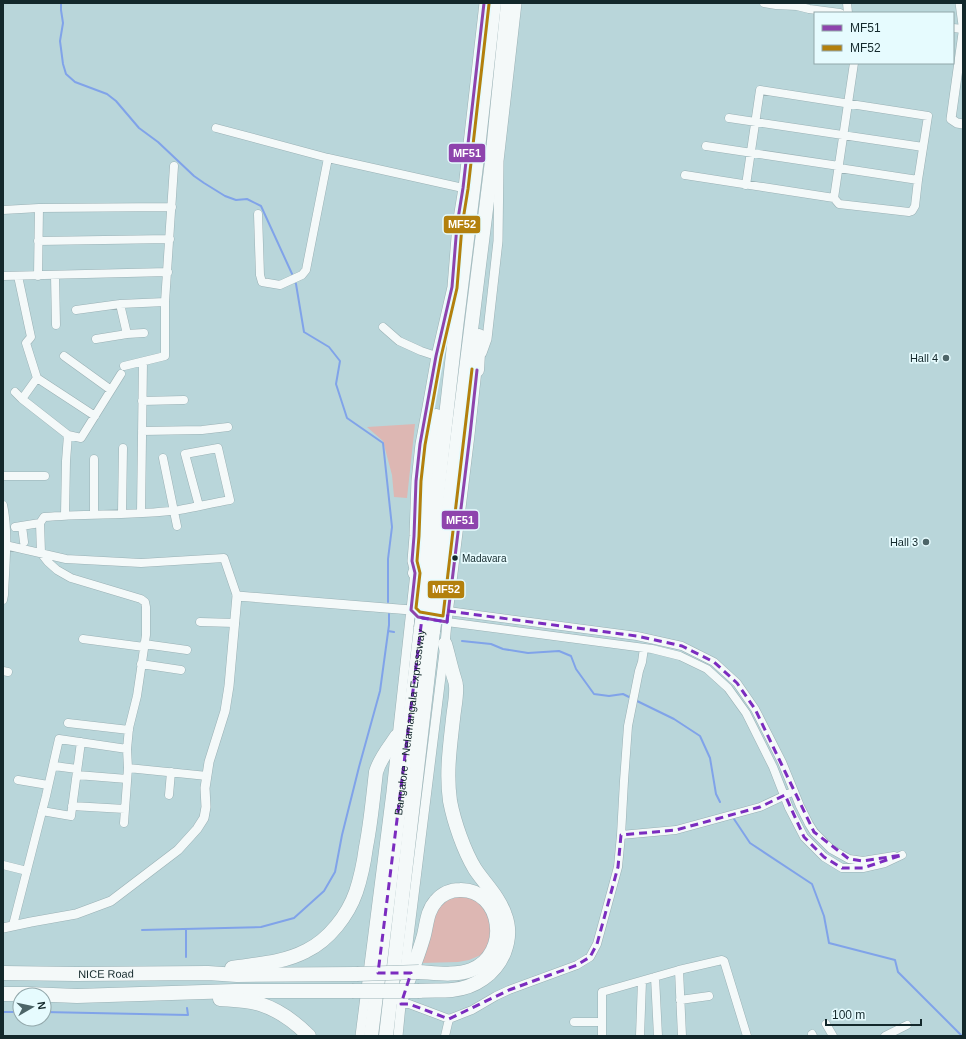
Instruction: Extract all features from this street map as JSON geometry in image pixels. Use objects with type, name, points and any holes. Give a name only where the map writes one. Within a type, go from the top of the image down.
[{"type":"highway","name":"Bangalore - Nelamangala Expressway","points":[[431,602],[456,328],[478,158],[494,3]]},
{"type":"highway","name":"Bangalore - Nelamangala Expressway","points":[[370,1036],[492,161],[508,3]]},
{"type":"highway","points":[[477,370],[478,337],[493,231],[492,161]]},
{"type":"highway","points":[[415,573],[420,565],[439,395],[445,365],[456,328]]},
{"type":"highway","name":"Bangalore - Nelamangala Expressway","points":[[386,1036],[427,630]]},
{"type":"highway","points":[[190,993],[235,991],[452,990],[478,983],[488,976],[495,968],[506,946],[509,935],[508,925],[500,903],[474,868],[453,813],[448,772],[456,686],[445,644]]},
{"type":"highway","points":[[208,973],[237,967],[266,964],[297,955],[318,944],[338,923],[353,898],[363,868],[378,765],[380,759],[397,736]]},
{"type":"highway","points":[[208,973],[237,975],[357,974],[419,972],[456,973],[465,971],[481,964],[496,944],[498,926],[486,900],[468,890],[450,891],[443,895],[430,908],[424,934],[401,1001]]},
{"type":"highway","name":"NICE Road","points":[[3,973],[208,973]]},
{"type":"highway","points":[[190,993],[220,999],[260,1004],[291,1020],[309,1036]]},
{"type":"highway","name":"NICE Road","points":[[3,994],[77,996],[190,993]]},
{"type":"street","points":[[360,1036],[391,792],[415,573],[412,561],[416,481],[420,444],[436,356],[452,287],[457,225],[463,188],[484,3]]},
{"type":"street","points":[[398,1036],[477,370],[487,339],[498,241],[500,161],[517,3]]},
{"type":"street","points":[[767,3],[797,5],[809,9],[826,7],[838,12]]},
{"type":"street","points":[[960,3],[963,25]]},
{"type":"street","points":[[963,33],[951,119],[957,123],[963,124]]},
{"type":"street","points":[[834,198],[854,64]]},
{"type":"street","points":[[685,176],[834,198],[839,204],[909,212],[912,211],[914,206],[928,116],[760,90],[746,185]]},
{"type":"street","points":[[729,118],[923,148]]},
{"type":"street","points":[[216,128],[328,158],[463,188]]},
{"type":"street","points":[[706,146],[918,180]]},
{"type":"street","points":[[258,214],[260,275],[262,282],[280,285],[302,276],[306,270],[328,158]]},
{"type":"street","points":[[15,392],[68,435],[81,438],[122,370],[165,356],[165,302],[174,166]]},
{"type":"street","points":[[3,210],[172,206]]},
{"type":"street","points":[[38,276],[39,208]]},
{"type":"street","points":[[38,241],[170,239]]},
{"type":"street","points":[[3,276],[168,272]]},
{"type":"street","points":[[55,275],[56,325]]},
{"type":"street","points":[[18,276],[31,337],[26,343],[37,378],[95,416]]},
{"type":"street","points":[[76,310],[120,304],[165,302]]},
{"type":"street","points":[[120,304],[127,334]]},
{"type":"street","points":[[383,327],[399,341],[436,356]]},
{"type":"street","points":[[96,339],[144,333]]},
{"type":"street","points":[[64,356],[111,390]]},
{"type":"street","points":[[141,513],[143,362]]},
{"type":"street","points":[[22,399],[37,378]]},
{"type":"street","points":[[142,401],[184,400]]},
{"type":"street","points":[[142,431],[202,430],[228,427]]},
{"type":"street","points":[[65,515],[68,435]]},
{"type":"street","points":[[122,513],[123,448]]},
{"type":"street","points":[[124,823],[129,730],[137,696],[146,635],[145,602],[141,599],[71,578],[57,570],[41,553],[40,522],[44,517],[141,513],[174,510],[199,506],[230,500],[218,448],[185,454],[199,506]]},
{"type":"street","points":[[163,458],[177,526]]},
{"type":"street","points":[[94,459],[94,514]]},
{"type":"street","points":[[3,476],[45,476]]},
{"type":"street","points":[[3,505],[6,545],[3,600]]},
{"type":"street","points":[[24,542],[18,526],[40,522]]},
{"type":"street","points":[[3,928],[76,914],[111,901],[178,850],[197,829],[204,818],[209,762],[225,711],[238,596],[224,558],[141,563],[66,559],[6,545]]},
{"type":"street","points":[[238,596],[411,610],[419,607],[637,636],[682,646],[714,662],[736,683],[754,709],[782,762],[809,824],[814,832],[831,849],[849,859],[863,861],[902,855],[885,863],[863,868],[842,868],[824,857],[804,837],[773,767],[746,713],[728,688],[707,669],[680,656],[644,648],[418,618],[411,610]]},
{"type":"street","points":[[200,622],[235,624]]},
{"type":"street","points":[[83,639],[187,650]]},
{"type":"street","points":[[401,1001],[449,1019],[472,1010],[508,990],[577,965],[590,957],[597,944],[607,912],[618,866],[628,726],[644,648]]},
{"type":"street","points":[[142,664],[181,670]]},
{"type":"street","points":[[68,723],[129,730]]},
{"type":"street","points":[[13,926],[54,766],[59,739],[127,749]]},
{"type":"street","points":[[42,811],[71,816],[81,742]]},
{"type":"street","points":[[54,766],[77,772],[127,779]]},
{"type":"street","points":[[128,768],[207,776]]},
{"type":"street","points":[[169,795],[171,772]]},
{"type":"street","points":[[18,780],[48,785]]},
{"type":"street","points":[[621,835],[676,830],[760,807],[794,792]]},
{"type":"street","points":[[72,806],[125,809]]},
{"type":"street","points":[[3,865],[27,871]]},
{"type":"street","points":[[602,1036],[602,992],[679,970],[722,960],[724,961],[747,1036]]},
{"type":"street","points":[[679,970],[682,1036]]},
{"type":"street","points":[[655,977],[658,1036]]},
{"type":"street","points":[[640,1036],[642,981]]},
{"type":"street","points":[[680,1000],[709,996]]},
{"type":"street","points":[[445,1036],[449,1019]]},
{"type":"street","points":[[574,1022],[602,1022]]},
{"type":"street","points":[[826,1024],[833,1036]]},
{"type":"street","points":[[885,1036],[907,1025]]},
{"type":"highlighted area","points":[[448,611],[637,636],[682,646],[714,662],[737,683],[755,709],[814,832],[849,859],[863,861],[902,855],[863,868],[842,868],[824,857],[804,837],[785,795],[760,807],[676,830],[621,835],[618,867],[597,944],[590,957],[577,965],[509,990],[449,1019],[409,1004],[401,1004],[411,973],[378,973],[422,618],[447,622]]},
{"type":"shaded area","points":[[415,424],[407,498],[394,497],[392,475],[383,441],[367,427]]},
{"type":"shaded area","points":[[463,896],[475,899],[484,905],[491,919],[490,942],[481,955],[469,960],[458,962],[421,963],[435,914],[446,901]]},
{"type":"waterway","points":[[61,3],[63,23],[60,41],[66,74],[75,82],[107,94],[116,101],[139,128],[158,142],[194,176],[204,183],[225,196],[236,200],[247,199],[261,206],[293,276]]},
{"type":"waterway","points":[[294,280],[296,284],[304,332],[329,347],[340,361],[336,384],[347,418],[383,443],[392,527],[388,559],[388,602]]},
{"type":"waterway","points":[[142,930],[261,927],[294,918],[324,891],[335,872],[342,835],[380,691],[389,625],[389,614]]},
{"type":"waterway","points":[[388,631],[394,632]]},
{"type":"waterway","points":[[462,641],[491,644],[503,649],[528,653],[559,651],[571,656],[576,669],[594,694],[609,696],[623,694],[631,698]]},
{"type":"waterway","points":[[635,700],[674,719],[700,736],[710,758],[716,794],[720,802]]},
{"type":"waterway","points":[[734,819],[750,843],[812,884],[824,916],[829,943],[895,960],[898,972],[962,1036]]},
{"type":"waterway","points":[[186,929],[186,957]]},
{"type":"waterway","points":[[52,1012],[188,1015],[187,1008]]},
{"type":"waterway","points":[[3,1012],[12,1012]]},
{"type":"transit line","name":"MF51","points":[[477,370],[447,622],[418,617],[411,610],[415,573],[412,561],[416,481],[420,444],[436,356],[452,287],[457,225],[463,188],[484,3]]},
{"type":"transit line","name":"MF52","points":[[472,369],[443,616],[420,612],[416,608],[420,573],[417,561],[421,481],[425,445],[441,357],[457,288],[462,226],[468,189],[489,4]]},
{"type":"place","name":"Hall 4","points":[[946,358]]},
{"type":"place","name":"Hall 3","points":[[926,542]]},
{"type":"place","name":"Madavara","points":[[455,558]]}]
